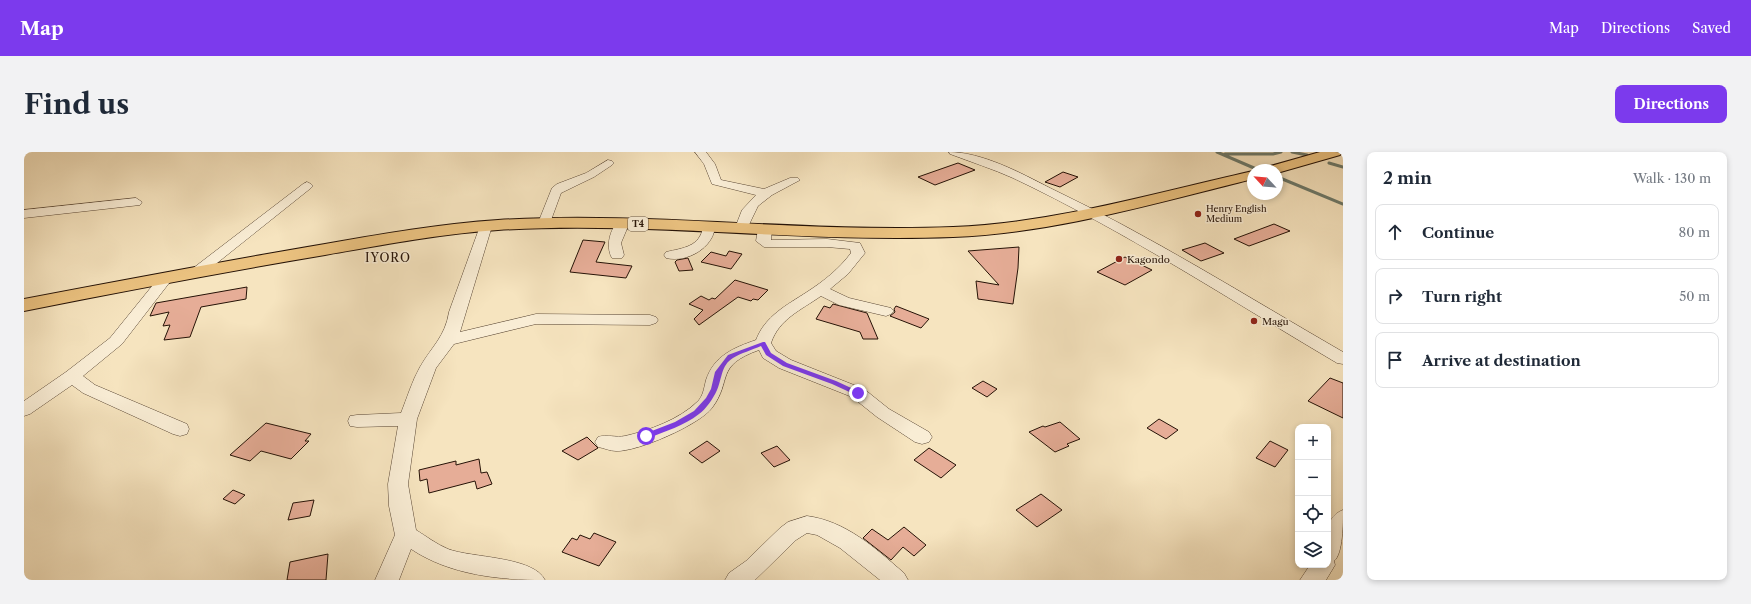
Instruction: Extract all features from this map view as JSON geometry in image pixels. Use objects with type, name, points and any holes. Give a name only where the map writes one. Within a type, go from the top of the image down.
[{"type":"highway","points":[[1283,167],[1335,152]]},
{"type":"highway","name":"T4","points":[[24,305],[410,234],[486,226],[585,222],[888,233],[956,232],[1016,226],[1091,213],[1247,176]]},
{"type":"street","points":[[700,152],[709,164],[716,182],[765,193]]},
{"type":"street","points":[[954,152],[1015,175],[1091,213],[1343,359]]},
{"type":"street","points":[[544,223],[556,191],[561,187],[590,175],[608,163]]},
{"type":"street","points":[[741,228],[748,210],[765,193],[794,180]]},
{"type":"street","points":[[197,272],[307,186]]},
{"type":"street","points":[[24,214],[136,202]]},
{"type":"street","points":[[617,255],[614,251],[614,244],[623,224]]},
{"type":"street","points":[[387,580],[406,535],[400,506],[398,484],[408,419],[428,368],[448,340],[455,326],[457,312],[486,226]]},
{"type":"street","points":[[671,255],[697,248],[708,237],[709,227]]},
{"type":"street","points":[[765,229],[764,241],[768,244],[827,243],[855,246],[858,253],[846,268],[820,290],[781,316],[766,333],[763,343],[769,354],[785,364],[834,382],[858,393],[883,413],[922,436]]},
{"type":"street","points":[[24,410],[72,376],[116,341],[166,278]]},
{"type":"street","points":[[820,290],[844,302],[886,311]]},
{"type":"street","points":[[448,340],[536,319],[650,320]]},
{"type":"street","points":[[605,442],[617,444],[637,440],[677,424],[697,412],[708,400],[714,389],[718,372],[724,363],[730,357],[763,343]]},
{"type":"street","points":[[72,376],[89,389],[180,429]]},
{"type":"street","points":[[357,421],[379,422],[408,419]]},
{"type":"street","points":[[1331,543],[1334,532],[1343,519]]},
{"type":"street","points":[[737,580],[761,562],[795,528],[802,524],[812,524],[835,532],[896,580]]},
{"type":"street","points":[[406,535],[442,556],[496,567],[527,576],[534,580]]},
{"type":"street","points":[[1312,580],[1322,568]]},
{"type":"building","points":[[958,163],[975,170],[935,185],[918,177]]},
{"type":"building","points":[[1063,172],[1078,177],[1060,187],[1045,182]]},
{"type":"building","points":[[1274,224],[1290,231],[1249,246],[1234,239]]},
{"type":"building","points":[[583,240],[605,242],[596,262],[632,266],[626,278],[570,272]]},
{"type":"building","points":[[1205,243],[1224,253],[1201,261],[1182,250]]},
{"type":"building","points":[[1019,247],[1018,268],[1013,304],[978,299],[976,281],[999,285],[968,251]]},
{"type":"building","points":[[729,251],[742,254],[731,269],[701,262],[711,252],[726,256]]},
{"type":"building","points":[[1125,257],[1152,270],[1125,285],[1097,272]]},
{"type":"building","points":[[688,258],[693,270],[679,271],[675,262],[677,260]]},
{"type":"building","points":[[735,280],[768,290],[758,300],[753,299],[751,301],[738,297],[699,325],[694,319],[703,310],[689,304],[701,296],[709,300],[712,298],[715,299]]},
{"type":"building","points":[[247,287],[246,299],[201,307],[190,337],[164,340],[170,325],[163,326],[169,312],[150,316],[156,303]]},
{"type":"building","points":[[833,304],[867,313],[878,339],[863,339],[860,332],[816,319],[824,306],[830,308]]},
{"type":"building","points":[[896,306],[929,319],[921,328],[890,316],[895,312],[894,309]]},
{"type":"building","points":[[1330,378],[1343,383],[1343,418],[1308,401]]},
{"type":"building","points":[[983,381],[997,389],[987,397],[972,388]]},
{"type":"building","points":[[1159,419],[1178,430],[1166,439],[1147,428]]},
{"type":"building","points":[[1060,422],[1080,439],[1067,444],[1069,446],[1055,452],[1029,432],[1043,426],[1045,427]]},
{"type":"building","points":[[266,423],[311,434],[305,441],[309,441],[291,459],[261,451],[250,461],[230,455]]},
{"type":"building","points":[[587,437],[598,448],[578,460],[562,451]]},
{"type":"building","points":[[707,441],[720,451],[702,463],[689,453]]},
{"type":"building","points":[[1270,441],[1288,450],[1275,467],[1256,458]]},
{"type":"building","points":[[777,446],[790,460],[774,467],[761,453]]},
{"type":"building","points":[[929,448],[956,465],[941,478],[914,460]]},
{"type":"building","points":[[479,459],[481,473],[487,472],[492,484],[477,489],[475,481],[429,493],[427,479],[420,481],[419,470],[456,461],[456,465]]},
{"type":"building","points":[[233,490],[245,495],[235,504],[223,499]]},
{"type":"building","points":[[1041,494],[1062,510],[1037,527],[1016,510]]},
{"type":"building","points":[[314,500],[310,516],[288,520],[293,503]]},
{"type":"building","points":[[904,527],[926,545],[914,556],[903,547],[891,560],[863,538],[872,529],[888,540]]},
{"type":"building","points":[[594,533],[616,542],[599,566],[562,552],[572,538],[577,540],[580,535],[590,539]]},
{"type":"building","points":[[328,554],[326,580],[287,580],[290,562]]},
{"type":"waterway","points":[[1217,152],[1247,165]]},
{"type":"waterway","points":[[1225,154],[1273,154],[1281,152]]},
{"type":"waterway","points":[[1292,152],[1307,155]]},
{"type":"waterway","points":[[1329,163],[1343,167]]},
{"type":"waterway","points":[[1283,179],[1343,204]]},
{"type":"place","name":"Henry English Medium","points":[[1198,214]]},
{"type":"place","name":"Kagondo","points":[[1119,259]]},
{"type":"place","name":"Magu","points":[[1254,321]]},
{"type":"district","name":"IYORO","points":[[388,258]]},
{"type":"route","points":[[646,436],[677,424],[704,407],[714,389],[718,372],[724,363],[730,357],[763,343],[769,354],[785,364],[834,382],[858,393]]}]
